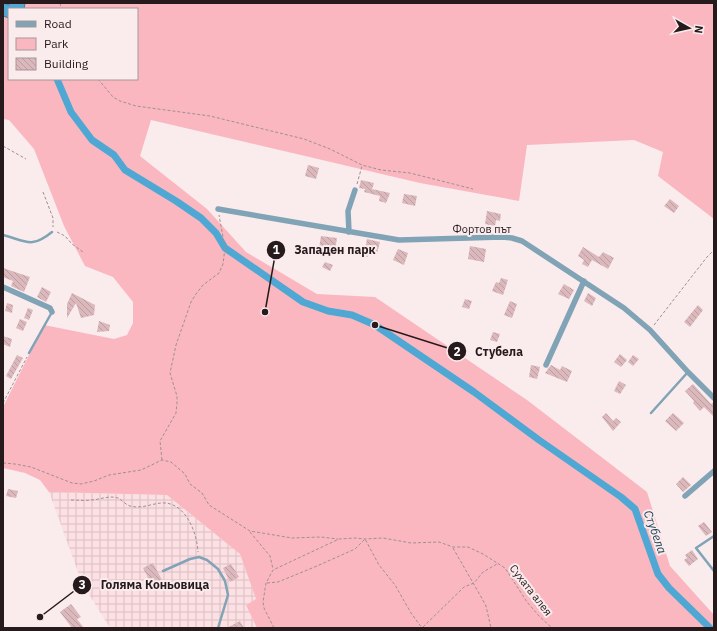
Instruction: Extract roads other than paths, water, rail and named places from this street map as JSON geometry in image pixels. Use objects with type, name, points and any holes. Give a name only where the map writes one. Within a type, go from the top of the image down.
[{"type":"street","points":[[349,232],[348,211],[355,190]]},
{"type":"street","name":"Фортов път","points":[[218,209],[399,240],[512,238],[522,241],[624,308],[650,330],[714,398]]},
{"type":"street","points":[[546,364],[584,281]]},
{"type":"street","points":[[3,287],[50,308],[52,312]]},
{"type":"street","points":[[685,496],[714,471]]},
{"type":"lane","points":[[3,235],[26,242],[32,242],[38,241],[52,232]]},
{"type":"lane","points":[[29,353],[52,312]]},
{"type":"lane","points":[[651,413],[688,372]]},
{"type":"lane","points":[[714,536],[696,548],[714,571]]},
{"type":"lane","points":[[163,571],[190,559],[199,557],[208,560],[218,569],[225,581],[228,595],[218,628]]},
{"type":"water","points":[[3,3],[25,3],[24,8],[8,8],[8,18],[3,16]]},
{"type":"waterway","name":"Стубела","points":[[57,80],[71,112],[92,140],[114,155],[125,170],[201,218],[216,233],[225,248],[303,302],[328,311],[352,315],[375,325],[474,392],[539,440],[621,497],[635,509],[658,574],[669,588],[710,628]]},
{"type":"place","name":"Западен парк","points":[[265,312]]},
{"type":"place","name":"Стубела","points":[[375,325]]},
{"type":"place","name":"Голяма Коньовица","points":[[40,617]]}]
